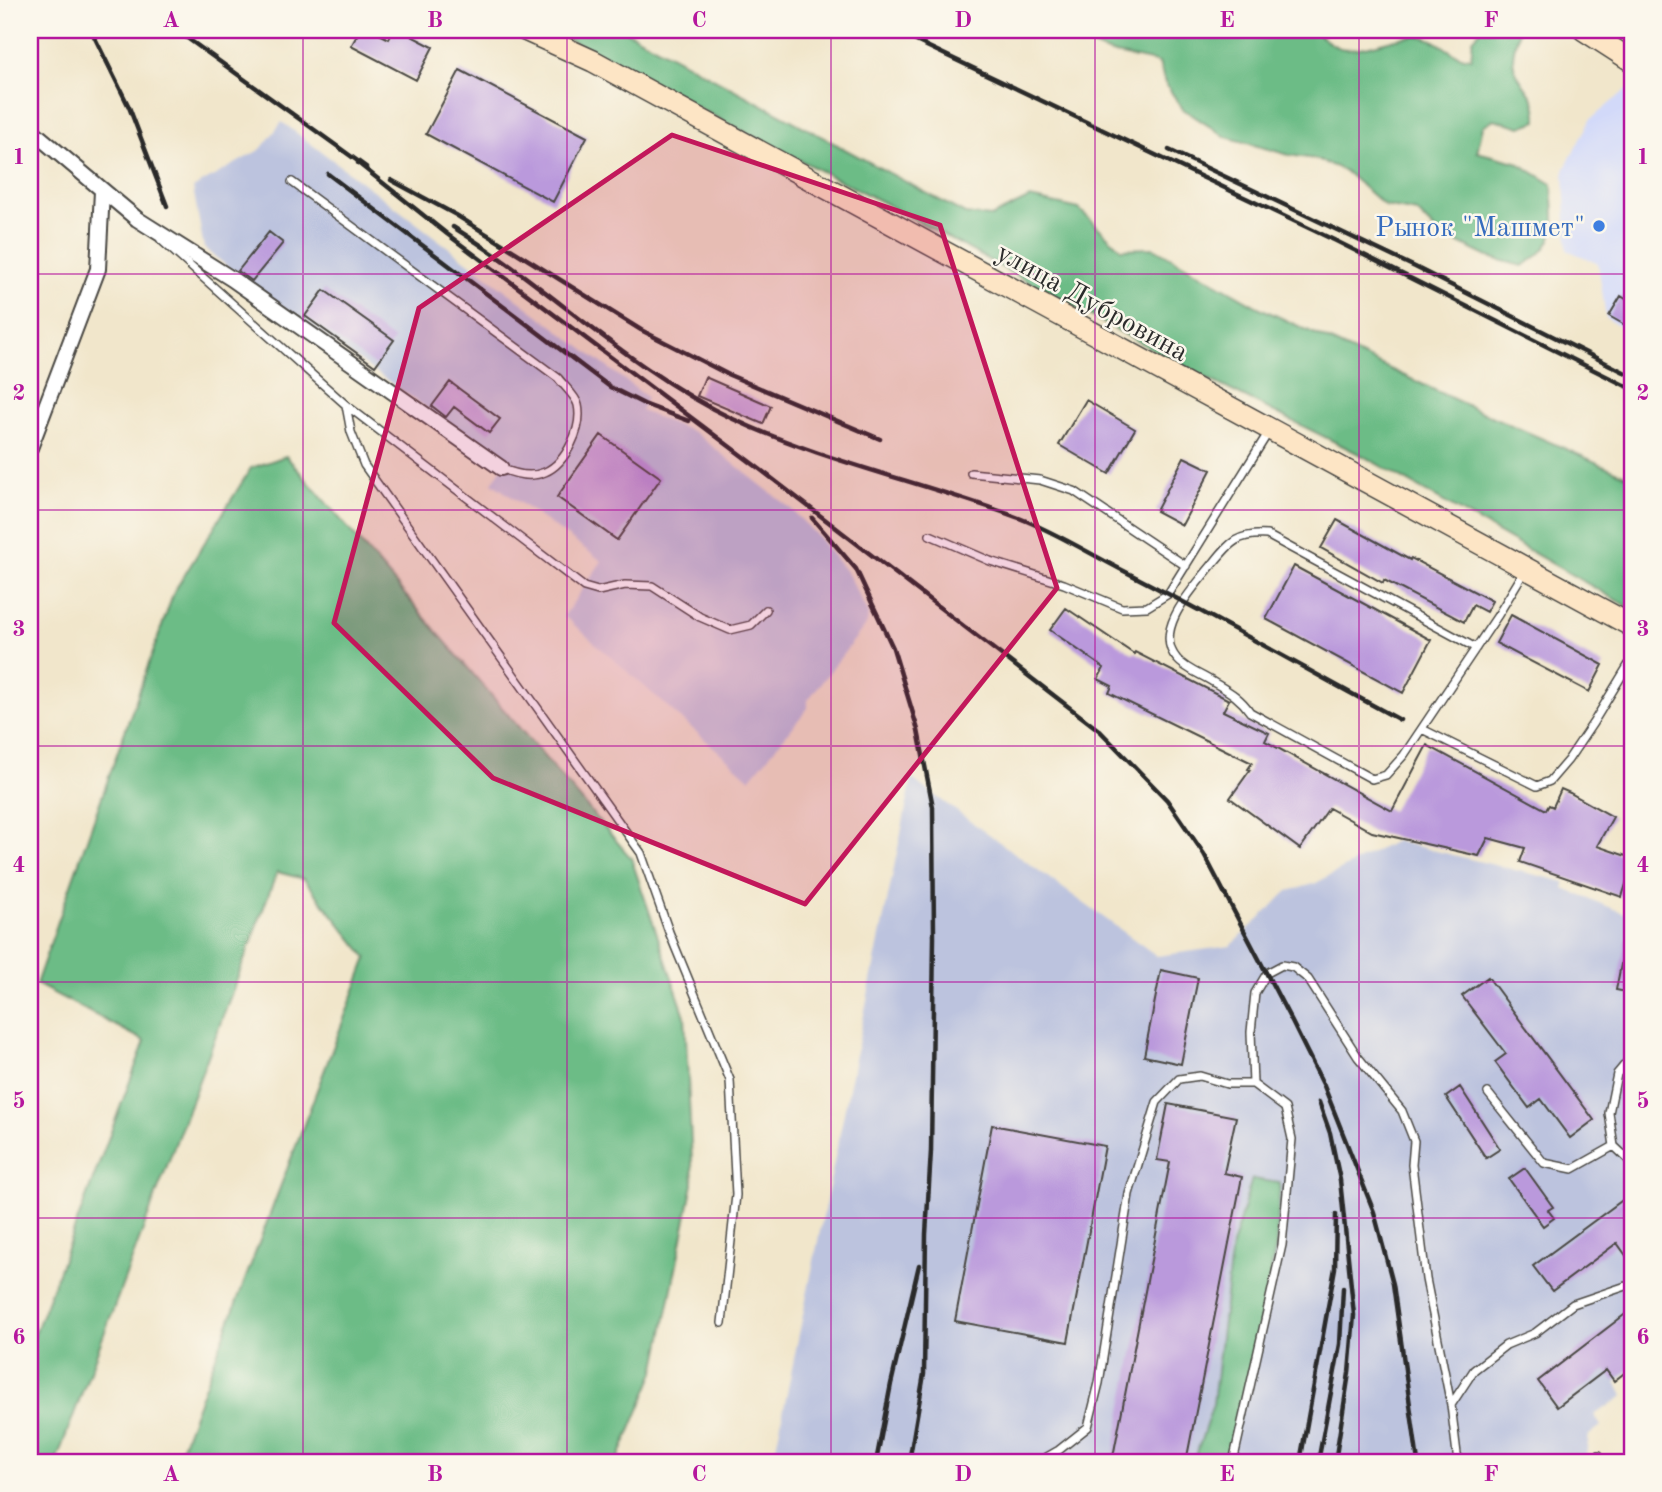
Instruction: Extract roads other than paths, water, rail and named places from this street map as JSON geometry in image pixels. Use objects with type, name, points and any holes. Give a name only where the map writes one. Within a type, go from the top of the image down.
[{"type":"main road","name":"улица Дубровина","points":[[525,30],[593,61],[1632,626]]},
{"type":"main road","points":[[1584,30],[1632,61]]},
{"type":"street","points":[[30,129],[137,219],[232,279],[501,468]]},
{"type":"street","points":[[30,448],[99,269],[102,191]]},
{"type":"lane","points":[[292,181],[558,378],[578,404],[578,426],[568,449],[555,464],[544,473],[518,475],[501,468]]},
{"type":"lane","points":[[137,219],[346,405],[584,587],[598,591],[625,585],[652,586],[700,617],[730,631],[751,625],[766,610]]},
{"type":"lane","points":[[346,405],[351,432],[364,465],[641,853],[669,932],[730,1080],[736,1195],[722,1322]]},
{"type":"lane","points":[[930,535],[990,561],[1064,584],[1122,608],[1147,607],[1168,594],[1270,429]]},
{"type":"lane","points":[[971,473],[1040,480],[1074,491],[1186,566]]},
{"type":"lane","points":[[1476,648],[1267,535],[1247,534],[1229,544],[1184,602],[1170,627],[1170,647],[1178,661],[1240,697],[1250,712],[1372,779],[1386,775],[1404,755],[1476,648],[1527,568]]},
{"type":"lane","points":[[1422,729],[1537,786],[1550,781],[1568,760],[1632,659]]},
{"type":"lane","points":[[1253,1084],[1251,1032],[1255,993],[1266,973],[1282,965],[1293,967],[1308,979],[1357,1057],[1402,1111],[1414,1141],[1412,1166],[1426,1279],[1451,1405],[1458,1462]]},
{"type":"lane","points":[[1632,1056],[1617,1074],[1609,1113],[1614,1146],[1632,1163]]},
{"type":"lane","points":[[1038,1462],[1059,1450],[1088,1427],[1099,1383],[1129,1194],[1157,1102],[1179,1079],[1200,1076],[1227,1084],[1253,1084],[1285,1108],[1292,1139],[1282,1245],[1233,1462]]},
{"type":"lane","points":[[1488,1093],[1544,1163],[1573,1169],[1614,1146]]},
{"type":"lane","points":[[1451,1405],[1474,1370],[1506,1345],[1535,1333],[1573,1304],[1632,1284]]},
{"type":"railway","points":[[91,30],[129,107],[167,206]]},
{"type":"railway","points":[[176,30],[366,167]]},
{"type":"railway","points":[[893,30],[1336,241],[1632,389]]},
{"type":"railway","points":[[1169,150],[1415,267],[1632,376]]},
{"type":"railway","points":[[358,163],[447,234],[761,470],[1100,731],[1167,800],[1204,854],[1292,1022],[1324,1086],[1374,1212],[1393,1284],[1418,1462]]},
{"type":"railway","points":[[328,174],[610,387],[644,404],[689,421]]},
{"type":"railway","points":[[391,180],[456,215],[641,330],[727,374],[880,439]]},
{"type":"railway","points":[[453,227],[489,250],[659,377],[733,419],[838,460],[984,505],[1032,523],[1400,720]]},
{"type":"railway","points":[[812,518],[856,569],[893,648],[918,730],[933,807],[931,1151],[926,1234],[924,1374],[909,1462]]},
{"type":"railway","points":[[1319,1102],[1330,1133],[1340,1180],[1354,1315],[1349,1373],[1335,1462]]},
{"type":"railway","points":[[1300,1462],[1335,1268],[1336,1214]]},
{"type":"railway","points":[[876,1462],[919,1265]]},
{"type":"railway","points":[[1318,1462],[1340,1344],[1343,1288]]},
{"type":"place","name":"Рынок \"Машмет\"","points":[[1599,226]]}]
